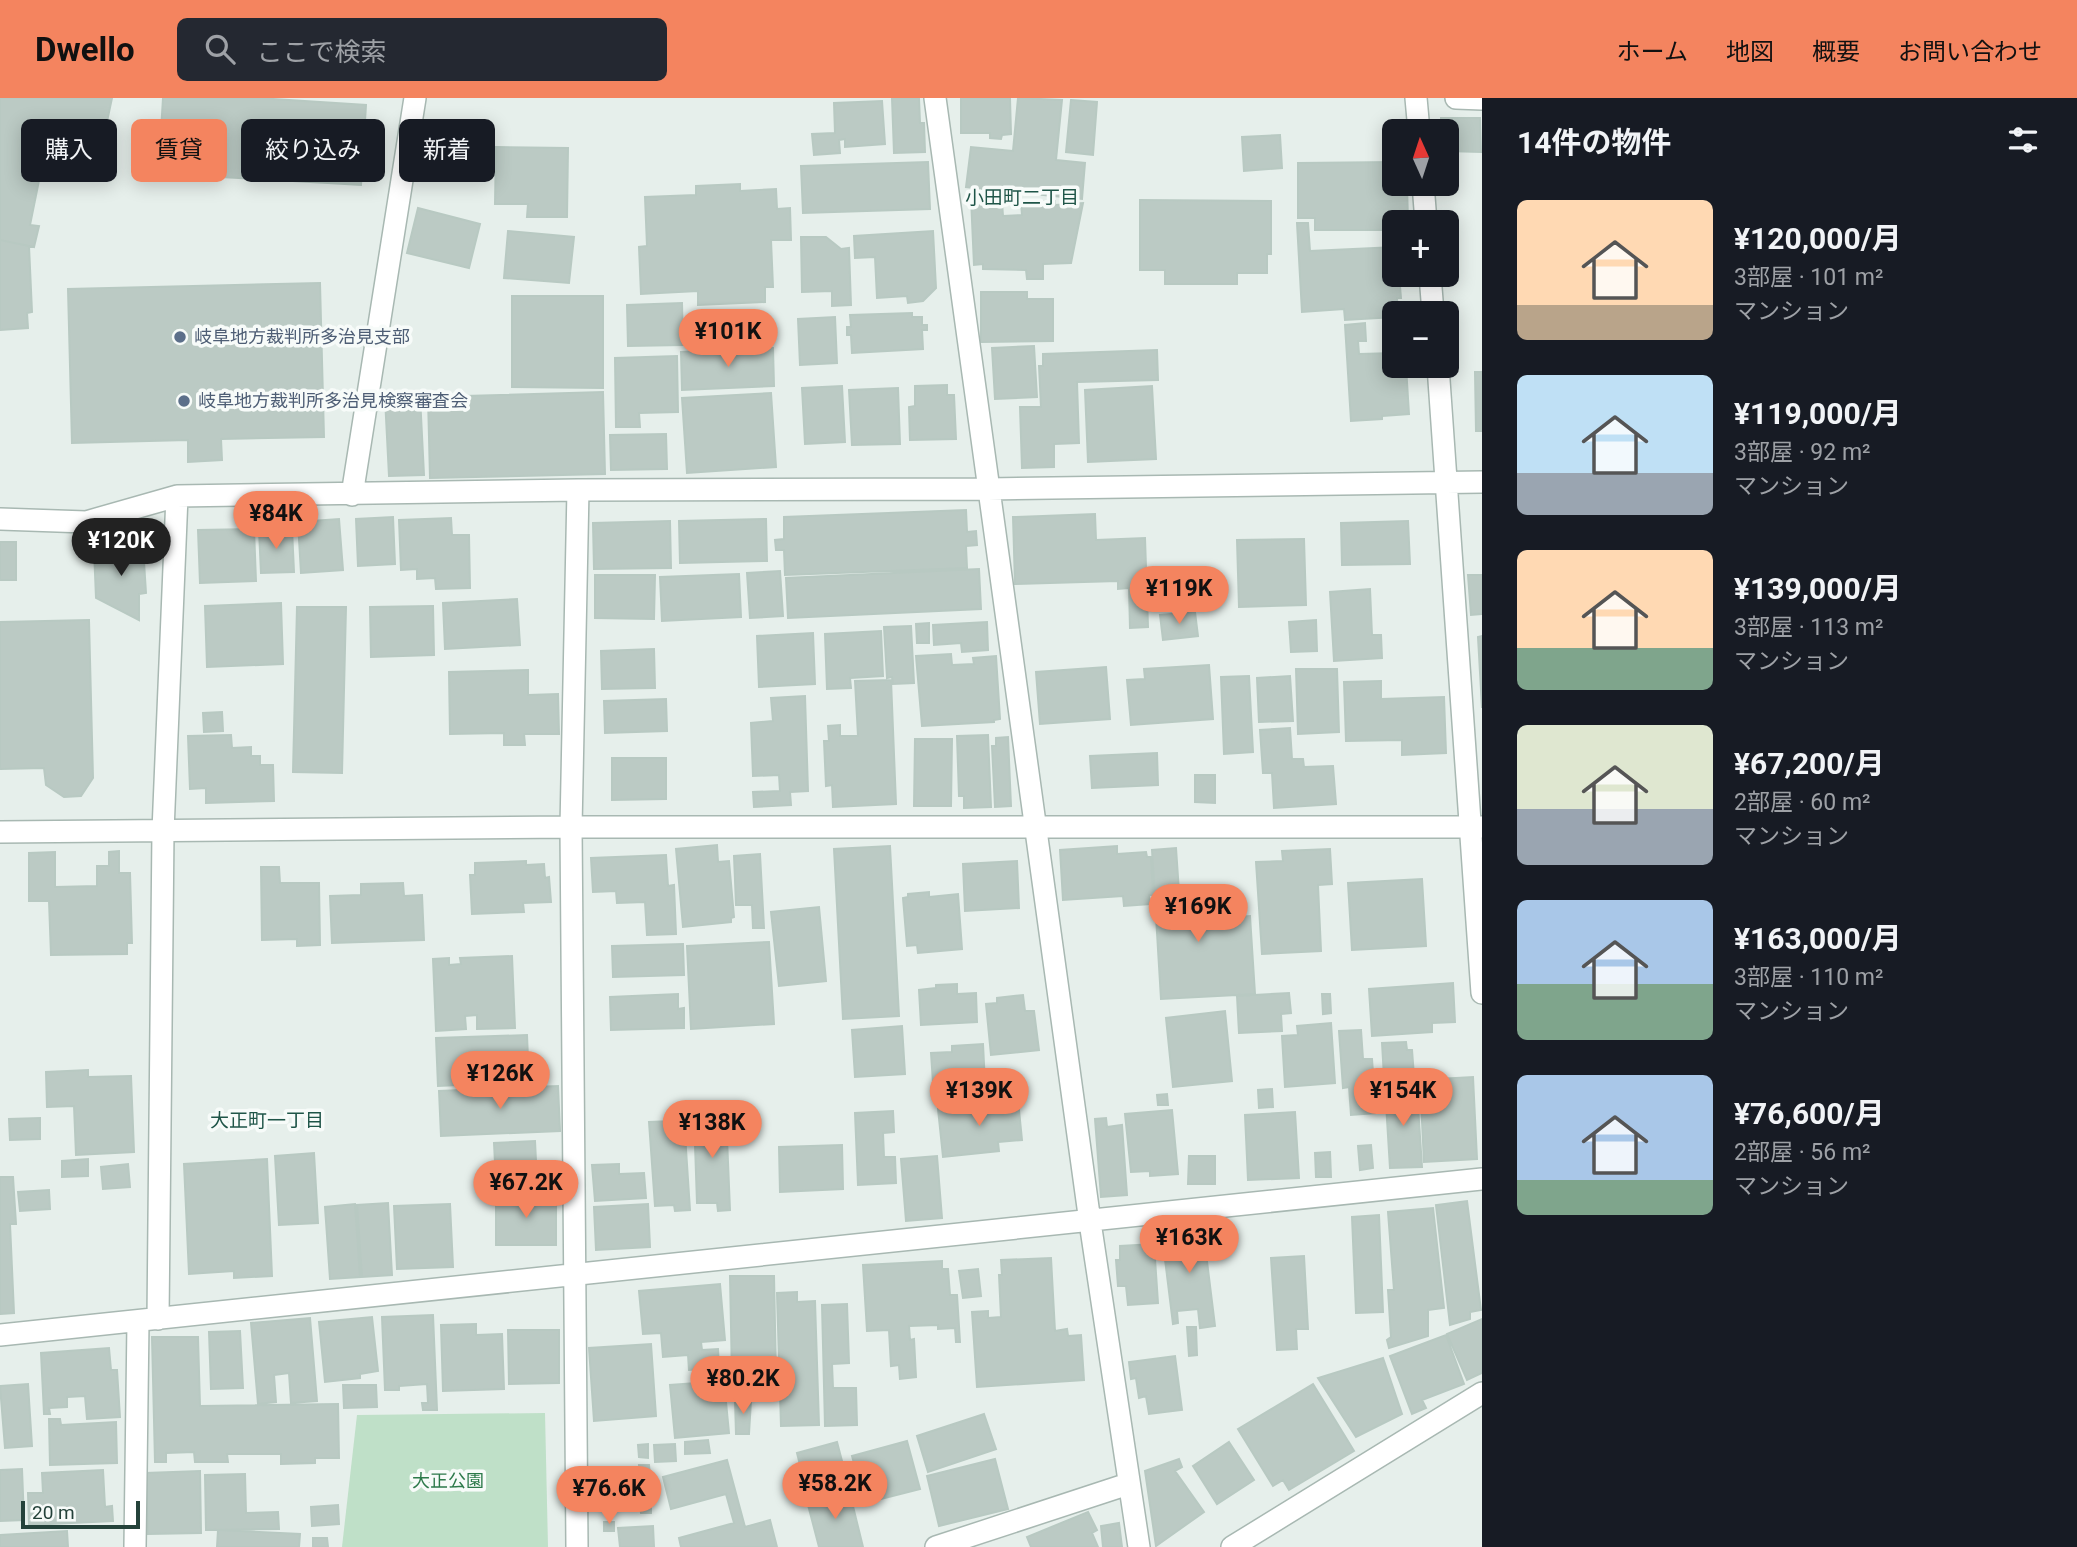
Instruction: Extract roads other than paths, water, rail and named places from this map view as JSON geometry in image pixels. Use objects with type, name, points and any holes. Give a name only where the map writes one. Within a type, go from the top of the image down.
[{"type":"street","points":[[352,495],[415,98]]},
{"type":"street","points":[[935,98],[1090,1222],[1139,1547]]},
{"type":"street","points":[[1416,98],[1418,119]]},
{"type":"street","points":[[1456,98],[1482,99]]},
{"type":"street","points":[[1438,378],[1476,826],[1482,993]]},
{"type":"street","points":[[0,519],[86,522],[177,496],[1482,482]]},
{"type":"street","points":[[577,1547],[571,827],[578,490]]},
{"type":"street","points":[[135,1547],[148,1320],[163,831],[177,496]]},
{"type":"street","points":[[0,832],[571,827],[1476,826]]},
{"type":"street","points":[[0,1335],[1482,1179]]},
{"type":"street","points":[[1233,1547],[1482,1393]]},
{"type":"street","points":[[936,1547],[1128,1484]]},
{"type":"place","name":"岐阜地方裁判所多治見支部","points":[[180,337]]},
{"type":"place","name":"岐阜地方裁判所多治見検察審査会","points":[[184,401]]},
{"type":"district","name":"小田町二丁目","points":[[1022,197]]},
{"type":"district","name":"大正町一丁目","points":[[267,1120]]},
{"type":"park label","name":"大正公園","points":[[448,1481]]}]
